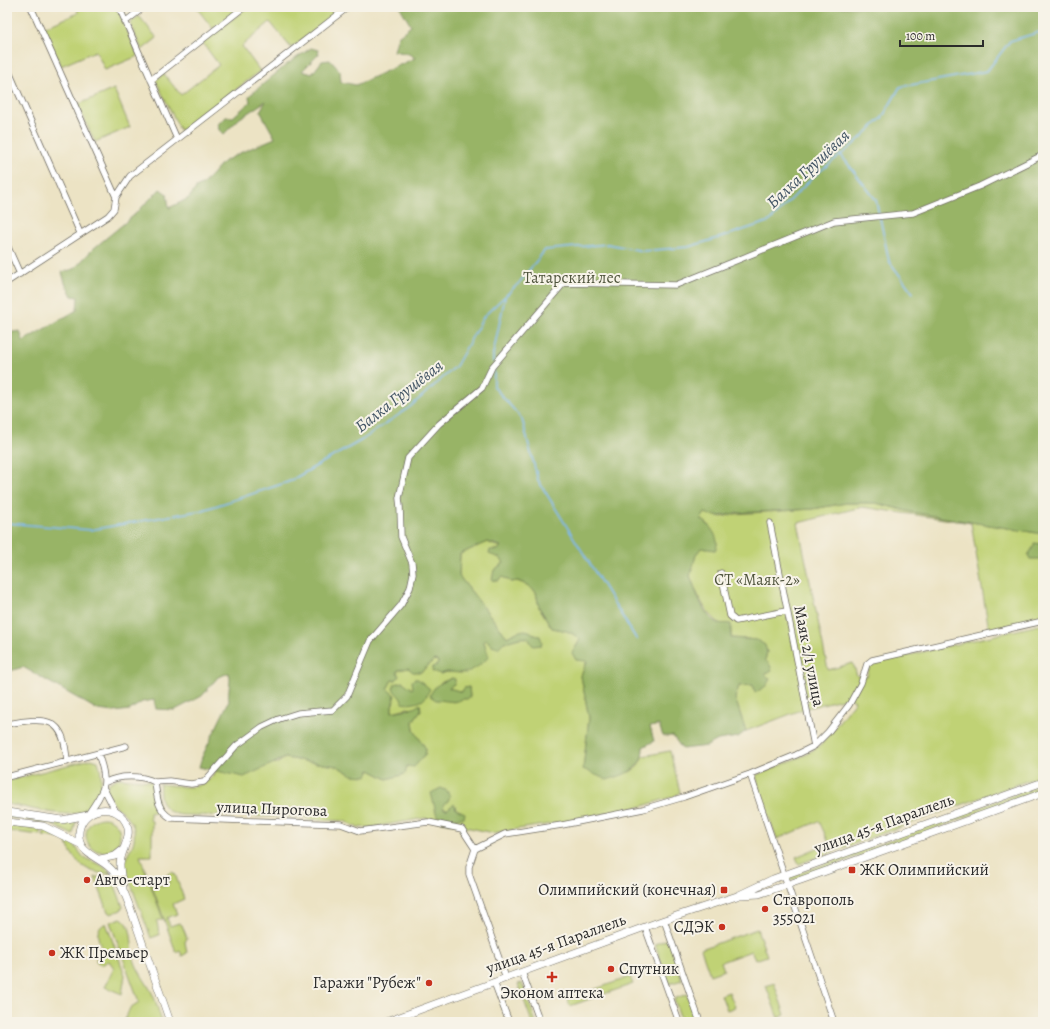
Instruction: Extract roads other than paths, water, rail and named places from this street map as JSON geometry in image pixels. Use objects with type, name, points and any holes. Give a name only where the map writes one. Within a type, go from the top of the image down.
[{"type":"main road","name":"улица 45-я Параллель","points":[[386,1022],[664,920],[737,896],[784,875],[1043,782]]},
{"type":"main road","name":"улица 45-я Параллель","points":[[737,896],[759,894],[788,885],[1043,793]]},
{"type":"main road","points":[[7,812],[62,820],[104,809],[117,813],[127,824],[129,831],[120,863],[123,888]]},
{"type":"main road","points":[[80,844],[78,834],[80,826],[88,814]]},
{"type":"main road","points":[[7,822],[43,826],[80,844],[88,854],[100,859],[110,866],[123,888],[170,1022]]},
{"type":"main road","points":[[100,859],[115,856],[126,845]]},
{"type":"street","points":[[31,7],[116,196]]},
{"type":"street","points":[[119,7],[177,139]]},
{"type":"street","points":[[126,22],[144,7]]},
{"type":"street","points":[[151,80],[244,7]]},
{"type":"street","points":[[7,282],[108,216],[114,208],[116,196],[130,176],[348,7]]},
{"type":"street","points":[[7,67],[80,233]]},
{"type":"street","points":[[106,782],[111,779],[124,777],[140,778],[155,782],[169,781],[192,784],[204,782],[236,746],[262,728],[279,719],[298,713],[333,710],[347,696],[370,640],[401,605],[410,588],[413,574],[412,563],[401,537],[399,498],[408,458],[439,424],[482,388],[492,367],[564,283],[676,285],[834,221],[914,213],[980,186],[1043,155]]},
{"type":"street","points":[[7,245],[20,274]]},
{"type":"street","name":"Маяк 2/1 улица","points":[[770,523],[786,611],[814,746]]},
{"type":"street","points":[[721,573],[730,616],[736,622],[786,611]]},
{"type":"street","points":[[506,978],[469,874],[469,867],[475,849],[506,834],[643,809],[705,791],[750,774],[814,746],[828,732],[848,705],[861,683],[867,664],[872,660],[1043,622]]},
{"type":"street","points":[[7,724],[44,720],[52,723],[61,731],[66,745],[68,762]]},
{"type":"street","points":[[7,777],[126,746]]},
{"type":"street","points":[[88,814],[104,789],[106,782],[104,769],[98,754]]},
{"type":"street","points":[[750,774],[834,1022]]},
{"type":"street","name":"улица Пирогова","points":[[155,782],[160,809],[163,814],[171,818],[341,824],[360,831],[428,822],[462,829],[475,849]]},
{"type":"street","points":[[104,789],[117,813]]},
{"type":"street","points":[[664,920],[700,1022]]},
{"type":"street","points":[[645,927],[679,1022]]},
{"type":"street","points":[[522,972],[540,1022]]},
{"type":"street","points":[[494,982],[509,1022]]},
{"type":"waterway","name":"Балка Грушёвая","points":[[7,523],[90,530],[203,510],[288,482],[362,440],[410,407],[456,366],[484,316],[519,283],[545,250],[608,244],[643,251],[688,247],[770,221],[813,177],[853,145],[882,118],[900,87],[987,71],[1010,41],[1043,31]]},
{"type":"waterway","points":[[841,155],[876,200],[879,215]]},
{"type":"waterway","points":[[880,218],[889,261],[913,293]]},
{"type":"waterway","points":[[493,362],[493,354],[505,297]]},
{"type":"waterway","points":[[494,370],[494,387],[522,419],[538,480],[637,640]]},
{"type":"place","name":"ЖК Олимпийский","points":[[852,870]]},
{"type":"place","name":"Авто-старт","points":[[87,880]]},
{"type":"place","name":"Олимпийский (конечная)","points":[[724,890]]},
{"type":"place","name":"Ставрополь 355021","points":[[765,909]]},
{"type":"place","name":"СДЭК","points":[[722,927]]},
{"type":"place","name":"ЖК Премьер","points":[[52,953]]},
{"type":"place","name":"Спутник","points":[[611,969]]},
{"type":"place","name":"Эконом аптека","points":[[552,977]]},
{"type":"place","name":"Гаражи \"Рубеж\"","points":[[429,983]]},
{"type":"park label","name":"Татарский лес","points":[[572,278]]},
{"type":"park label","name":"СТ «Маяк-2»","points":[[757,580]]}]
